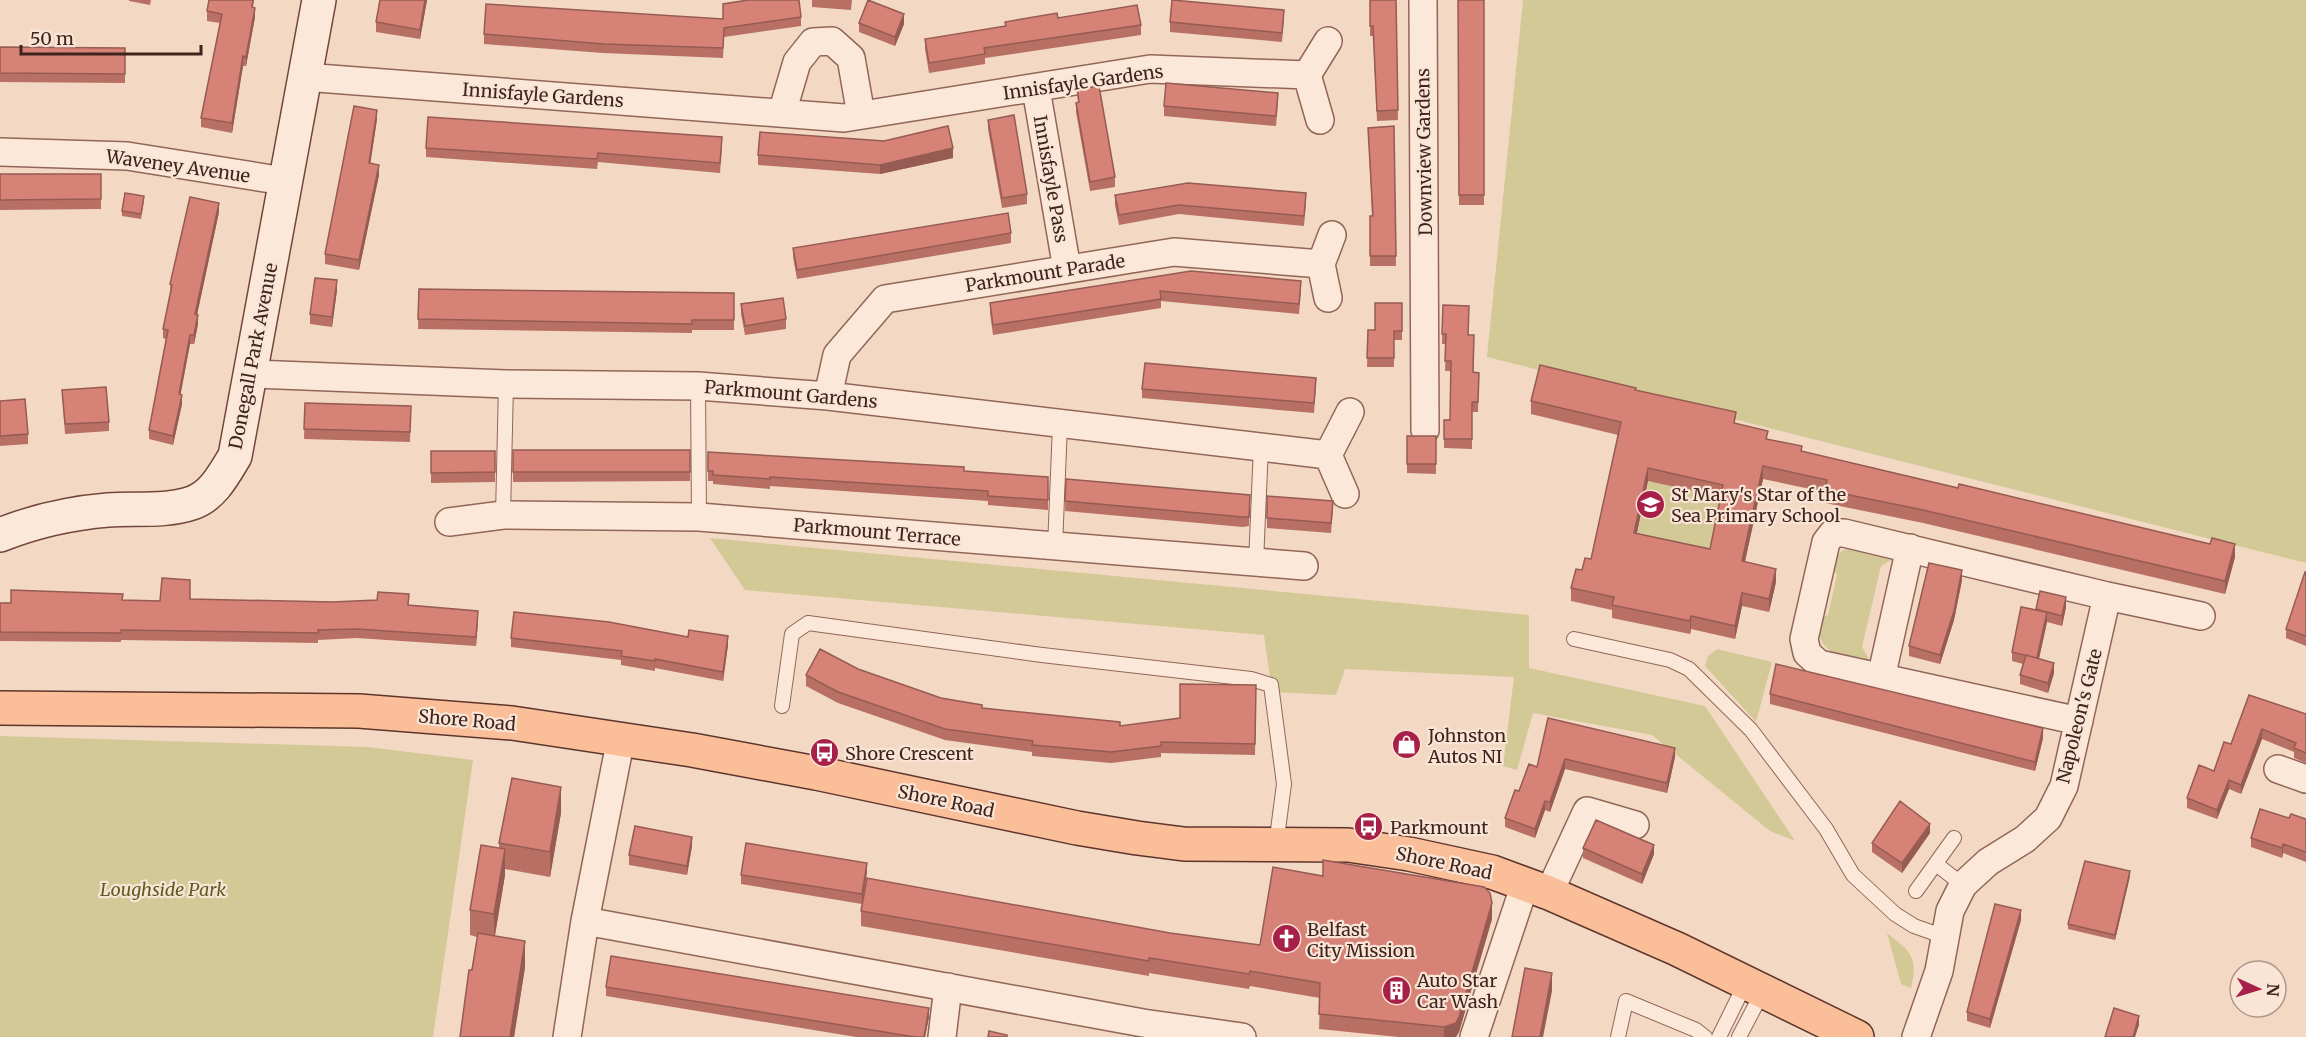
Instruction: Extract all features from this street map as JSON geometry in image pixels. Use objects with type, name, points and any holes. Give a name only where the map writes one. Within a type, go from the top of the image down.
[{"type":"main road","name":"Shore Road","points":[[0,708],[358,711],[512,723],[621,738],[816,773],[1088,830],[1184,844],[1348,845],[1409,854],[1481,869],[1537,888],[1754,986],[1857,1037]]},
{"type":"street","name":"Donegall Park Avenue","points":[[0,535],[73,513],[174,507],[193,503],[207,494],[235,456],[252,374],[284,181],[319,0]]},
{"type":"street","name":"Downview Gardens","points":[[1423,0],[1425,430]]},
{"type":"street","points":[[782,113],[797,62],[813,42],[832,41],[851,58],[861,115]]},
{"type":"street","points":[[1320,120],[1307,75],[1328,41]]},
{"type":"street","name":"Innisfayle Gardens","points":[[304,77],[844,118],[1150,69],[1307,75]]},
{"type":"street","name":"Innisfayle Pass","points":[[1036,89],[1067,269]]},
{"type":"street","name":"Waveney Avenue","points":[[0,152],[127,156],[284,181]]},
{"type":"street","points":[[1328,298],[1321,264],[1332,235]]},
{"type":"street","name":"Parkmount Parade","points":[[828,396],[837,355],[885,299],[1174,252],[1321,264]]},
{"type":"street","name":"Parkmount Gardens","points":[[252,374],[506,384],[698,386],[828,396],[1328,455]]},
{"type":"street","points":[[1345,494],[1328,455],[1350,412]]},
{"type":"street","name":"Parkmount Terrace","points":[[449,522],[502,515],[699,517],[1304,566]]},
{"type":"street","points":[[2079,721],[1819,664],[1806,653],[1803,639],[1826,542],[1833,533],[1844,533],[2107,596],[2201,616]]},
{"type":"street","points":[[1881,678],[1910,548]]},
{"type":"street","name":"Napoleon's Gate","points":[[1916,1037],[1939,971],[1950,911],[1963,885],[1988,862],[2025,839],[2048,818],[2064,786],[2107,596]]},
{"type":"street","points":[[567,1037],[585,921],[621,738]]},
{"type":"street","points":[[2278,769],[2306,779]]},
{"type":"street","points":[[1474,1037],[1537,888],[1587,811],[1635,825]]},
{"type":"street","points":[[585,921],[1143,1023],[1242,1037]]},
{"type":"street","points":[[942,1037],[948,987]]},
{"type":"lane","points":[[502,515],[506,384]]},
{"type":"lane","points":[[698,386],[699,517]]},
{"type":"lane","points":[[1055,546],[1060,425]]},
{"type":"lane","points":[[1256,563],[1261,446]]},
{"type":"lane","points":[[782,706],[792,634],[808,623],[1042,655],[1251,679],[1271,685],[1284,784],[1276,845]]},
{"type":"lane","points":[[1574,639],[1670,660],[1689,669],[1751,730],[1826,829],[1853,874],[1894,914],[1914,926],[1945,937]]},
{"type":"lane","points":[[1916,891],[1954,838]]},
{"type":"lane","points":[[1936,864],[1963,885]]},
{"type":"lane","points":[[1719,1037],[1754,986]]},
{"type":"lane","points":[[1739,1037],[1754,986]]},
{"type":"lane","points":[[1618,1037],[1626,1001],[1696,1030],[1705,1037]]},
{"type":"green space","points":[[1523,0],[2306,0],[2306,563],[1487,357]]},
{"type":"green space","points":[[1655,451],[1673,487],[1695,492],[1731,464],[1702,596],[1628,577]]},
{"type":"green space","points":[[710,538],[1529,615],[1529,668],[1705,706],[1795,841],[1770,831],[1652,735],[1533,713],[1517,770],[1503,766],[1514,677],[1345,669],[1336,695],[1272,692],[1264,635],[745,590]]},
{"type":"green space","points":[[1848,547],[1896,557],[1881,566],[1862,647],[1872,664],[1833,653],[1821,640],[1819,617],[1828,615],[1837,575],[1832,567],[1834,557]]},
{"type":"green space","points":[[1717,649],[1772,662],[1756,722],[1705,666],[1708,656]]},
{"type":"green space","name":"Loughside Park","points":[[0,736],[368,747],[473,760],[433,1037],[0,1037]]},
{"type":"green space","points":[[1887,933],[1911,956],[1914,969],[1911,988],[1901,984]]},
{"type":"building","points":[[209,0],[253,0],[252,7],[255,8],[246,57],[243,56],[232,123],[201,118],[222,14],[207,11]]},
{"type":"building","points":[[380,0],[425,0],[420,30],[376,22]]},
{"type":"building","points":[[748,0],[799,0],[801,17],[724,28],[723,48],[603,44],[484,34],[486,4],[723,19],[723,4]]},
{"type":"building","points":[[868,0],[904,14],[895,37],[859,23]]},
{"type":"building","points":[[1172,0],[1284,10],[1282,33],[1170,22]]},
{"type":"building","points":[[1370,0],[1396,0],[1398,110],[1377,111]]},
{"type":"building","points":[[1458,0],[1484,0],[1484,195],[1459,195]]},
{"type":"building","points":[[1137,5],[1141,25],[984,48],[985,54],[929,63],[925,39],[1006,26],[1005,22],[1057,13],[1058,18]]},
{"type":"building","points":[[0,47],[125,48],[125,74],[0,73]]},
{"type":"building","points":[[1166,83],[1278,93],[1276,116],[1164,106]]},
{"type":"building","points":[[1099,86],[1115,177],[1090,182],[1076,103],[1079,102],[1077,89]]},
{"type":"building","points":[[354,106],[377,110],[369,163],[379,165],[359,260],[325,254]]},
{"type":"building","points":[[1014,115],[1027,194],[1002,198],[988,120]]},
{"type":"building","points":[[428,117],[722,137],[720,163],[598,153],[597,159],[426,148]]},
{"type":"building","points":[[948,126],[953,148],[880,165],[758,155],[760,132],[884,141]]},
{"type":"building","points":[[1394,126],[1396,256],[1370,256],[1370,216],[1373,216],[1368,128]]},
{"type":"building","points":[[0,174],[101,174],[101,199],[0,200]]},
{"type":"building","points":[[1188,183],[1306,193],[1304,216],[1179,205],[1119,215],[1115,195]]},
{"type":"building","points":[[125,193],[144,196],[141,214],[122,211]]},
{"type":"building","points":[[190,197],[219,203],[195,314],[198,315],[194,335],[190,335],[179,394],[182,395],[173,436],[149,430],[168,330],[163,329],[172,285],[170,284]]},
{"type":"building","points":[[1008,213],[1011,233],[797,270],[793,248]]},
{"type":"building","points":[[1191,271],[1301,281],[1299,304],[1160,291],[1161,299],[993,325],[990,303]]},
{"type":"building","points":[[315,278],[337,280],[332,317],[310,314]]},
{"type":"building","points":[[419,289],[734,293],[734,320],[692,320],[692,324],[418,319]]},
{"type":"building","points":[[783,298],[786,319],[745,326],[741,304]]},
{"type":"building","points":[[1375,303],[1402,303],[1402,331],[1394,331],[1394,358],[1367,358],[1368,330],[1375,330]]},
{"type":"building","points":[[1443,305],[1469,306],[1468,335],[1474,335],[1473,372],[1479,373],[1478,402],[1472,402],[1472,439],[1444,439],[1444,420],[1450,420],[1451,361],[1445,361],[1446,334],[1442,334]]},
{"type":"building","points":[[1145,363],[1316,378],[1314,403],[1142,389]]},
{"type":"building","points":[[1540,365],[1636,388],[1635,390],[1736,412],[1734,423],[1768,431],[1766,439],[1802,446],[1801,451],[1958,488],[1959,484],[2210,544],[2212,538],[2235,544],[2225,581],[1923,510],[1825,490],[1827,480],[1763,466],[1742,561],[1776,569],[1769,599],[1742,593],[1735,626],[1691,616],[1690,621],[1612,605],[1614,597],[1571,588],[1576,569],[1582,570],[1585,558],[1591,559],[1621,422],[1531,401]],"holes":[[[1648,468],[1723,485],[1710,549],[1634,533]]]},
{"type":"building","points":[[106,387],[109,422],[65,424],[62,390]]},
{"type":"building","points":[[25,399],[28,434],[0,436],[0,401]]},
{"type":"building","points":[[305,403],[411,406],[410,432],[304,429]]},
{"type":"building","points":[[1407,436],[1436,436],[1436,464],[1407,464]]},
{"type":"building","points":[[513,450],[690,450],[690,472],[513,472]]},
{"type":"building","points":[[431,451],[495,451],[495,472],[431,473]]},
{"type":"building","points":[[708,452],[964,467],[964,471],[1048,477],[1048,500],[988,496],[988,491],[713,475],[713,471],[708,471]]},
{"type":"building","points":[[1066,479],[1250,495],[1249,517],[1065,501]]},
{"type":"building","points":[[1267,496],[1333,501],[1331,523],[1267,518]]},
{"type":"building","points":[[1929,563],[1962,570],[1954,611],[1940,655],[1909,646]]},
{"type":"building","points":[[2306,572],[2306,636],[2286,629]]},
{"type":"building","points":[[162,578],[190,580],[190,599],[332,602],[377,600],[378,592],[409,594],[408,605],[478,611],[476,637],[357,629],[318,630],[318,633],[121,630],[121,633],[0,632],[0,603],[11,603],[11,590],[123,594],[122,600],[160,601]]},
{"type":"building","points":[[2040,591],[2066,597],[2062,616],[2047,612],[2037,658],[2012,652],[2021,607],[2046,612],[2036,609]]},
{"type":"building","points":[[514,612],[609,622],[688,637],[689,630],[728,636],[723,672],[655,659],[655,661],[621,656],[622,651],[511,638]]},
{"type":"building","points":[[820,649],[858,669],[941,698],[982,705],[982,708],[1120,722],[1120,726],[1180,718],[1180,684],[1256,685],[1255,744],[1161,742],[1161,746],[1111,752],[1032,745],[1033,741],[945,729],[838,692],[806,675]]},
{"type":"building","points":[[2026,655],[2054,663],[2048,683],[2020,675]]},
{"type":"building","points":[[1776,664],[2043,728],[2035,762],[1770,694]]},
{"type":"building","points":[[2249,695],[2306,714],[2306,753],[2294,748],[2296,743],[2262,729],[2241,785],[2229,780],[2217,810],[2187,798],[2199,765],[2214,771],[2224,742],[2231,744]]},
{"type":"building","points":[[1548,718],[1675,748],[1667,783],[1565,759],[1550,802],[1545,801],[1535,829],[1505,818],[1515,790],[1519,791],[1529,764],[1537,767]]},
{"type":"building","points":[[512,778],[561,787],[550,852],[499,843]]},
{"type":"building","points":[[1900,801],[1930,824],[1902,863],[1872,843]]},
{"type":"building","points":[[2260,809],[2289,818],[2291,814],[2306,819],[2306,852],[2283,844],[2282,848],[2251,838]]},
{"type":"building","points":[[1596,820],[1654,845],[1642,874],[1583,848]]},
{"type":"building","points":[[635,826],[692,837],[687,866],[629,855]]},
{"type":"building","points":[[746,843],[867,863],[862,894],[741,875]]},
{"type":"building","points":[[481,845],[505,849],[494,914],[470,910]]},
{"type":"building","points":[[1323,860],[1484,887],[1490,893],[1492,903],[1456,1023],[1444,1027],[1319,1014],[1320,983],[1149,958],[1149,961],[861,911],[867,878],[1170,933],[1260,945],[1273,867],[1323,876]]},
{"type":"building","points":[[2085,861],[2130,871],[2115,935],[2068,924]]},
{"type":"building","points":[[1995,904],[2021,910],[1990,1019],[1967,1012]]},
{"type":"building","points":[[478,933],[525,941],[510,1037],[460,1037],[469,970],[472,970]]},
{"type":"building","points":[[611,956],[929,1008],[924,1037],[606,987]]},
{"type":"building","points":[[1525,968],[1552,973],[1540,1037],[1512,1037]]},
{"type":"building","points":[[2114,1008],[2139,1016],[2133,1037],[2105,1037]]},
{"type":"building","points":[[989,1031],[1007,1035],[1007,1037],[988,1037]]},
{"type":"place","name":"St Mary's Star of the Sea Primary School","points":[[1650,504]]},
{"type":"place","name":"Johnston Autos NI","points":[[1407,745]]},
{"type":"place","name":"Shore Crescent","points":[[824,753]]},
{"type":"place","name":"Parkmount","points":[[1369,827]]},
{"type":"place","name":"Belfast City Mission","points":[[1286,939]]},
{"type":"place","name":"Auto Star Car Wash","points":[[1396,990]]}]
